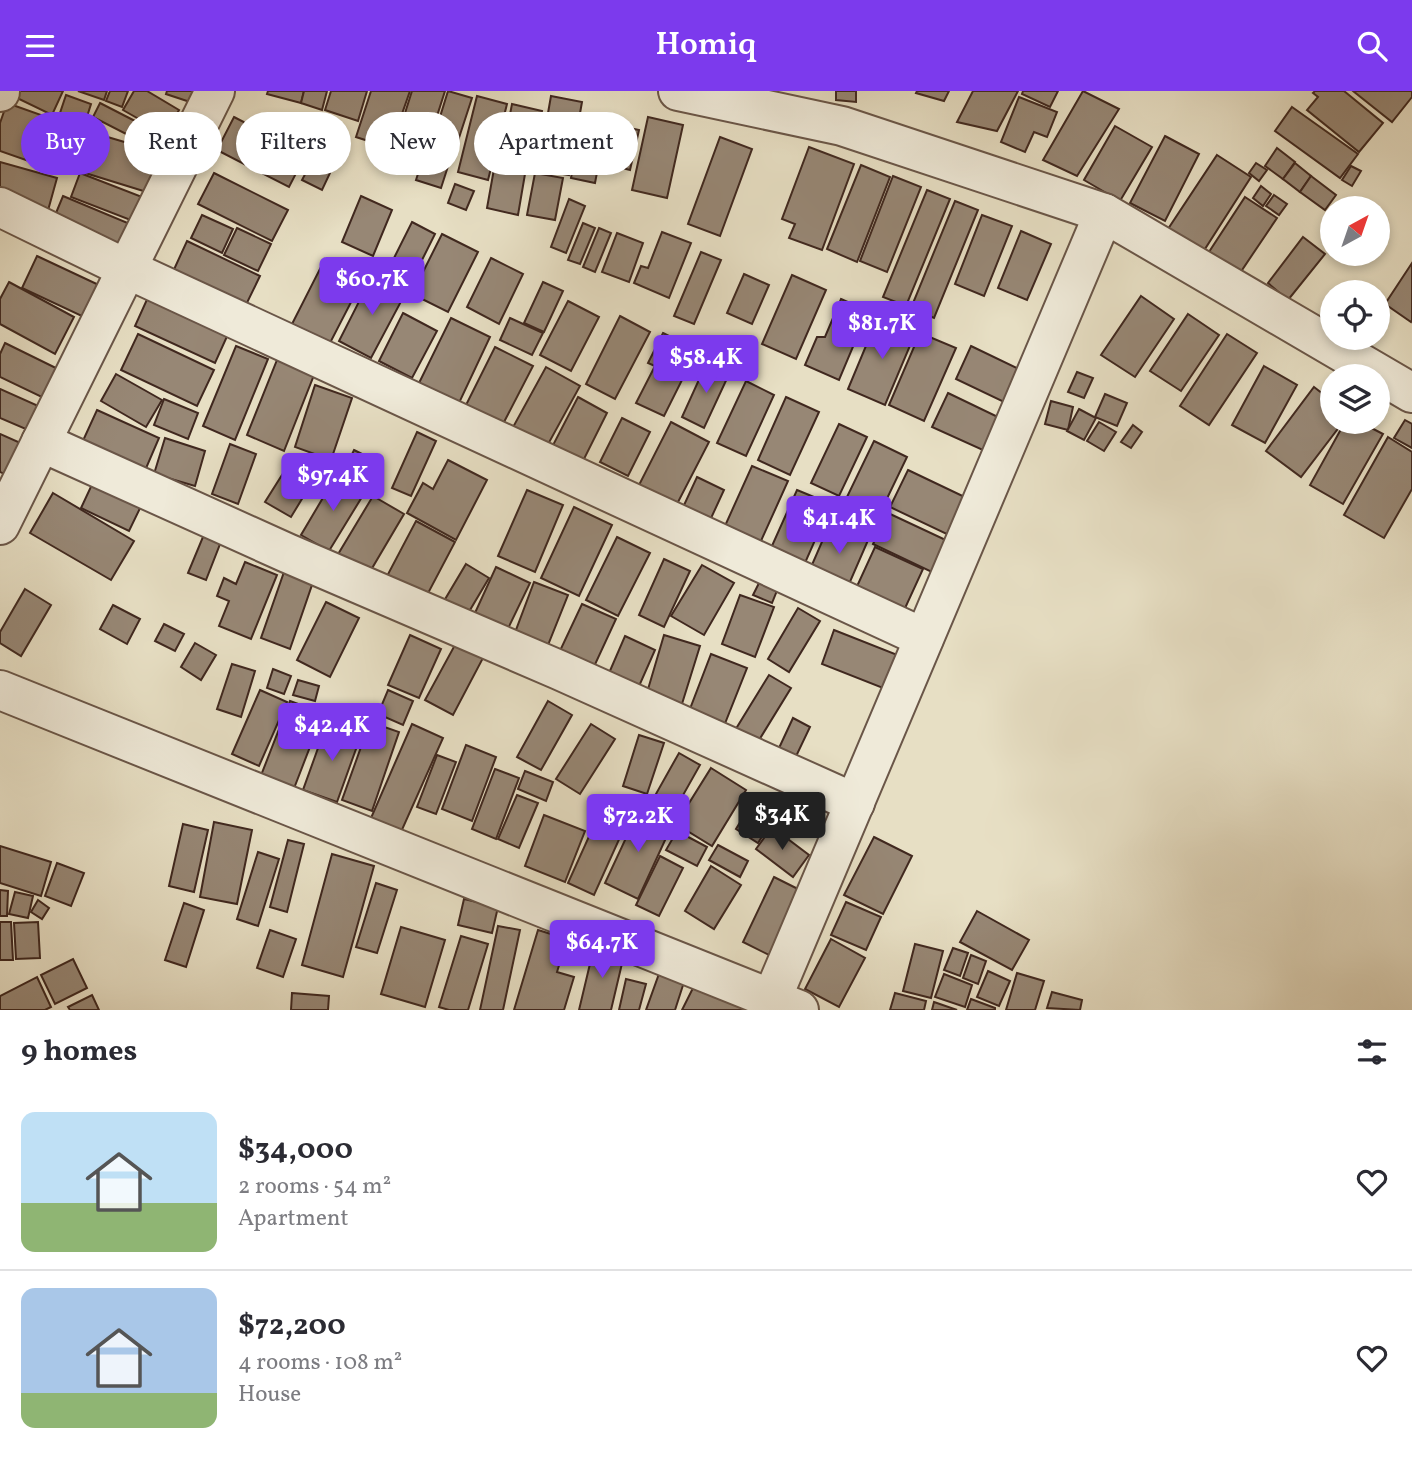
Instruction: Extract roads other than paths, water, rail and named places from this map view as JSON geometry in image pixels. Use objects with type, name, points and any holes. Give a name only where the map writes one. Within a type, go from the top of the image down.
[{"type":"street","points":[[0,525],[215,91]]},
{"type":"street","points":[[678,91],[842,125],[1104,213],[1412,393]]},
{"type":"street","points":[[0,207],[127,269],[925,638]]},
{"type":"street","points":[[0,690],[780,1006],[855,803],[1104,213]]},
{"type":"street","points":[[41,442],[287,553],[572,675],[855,803]]}]
